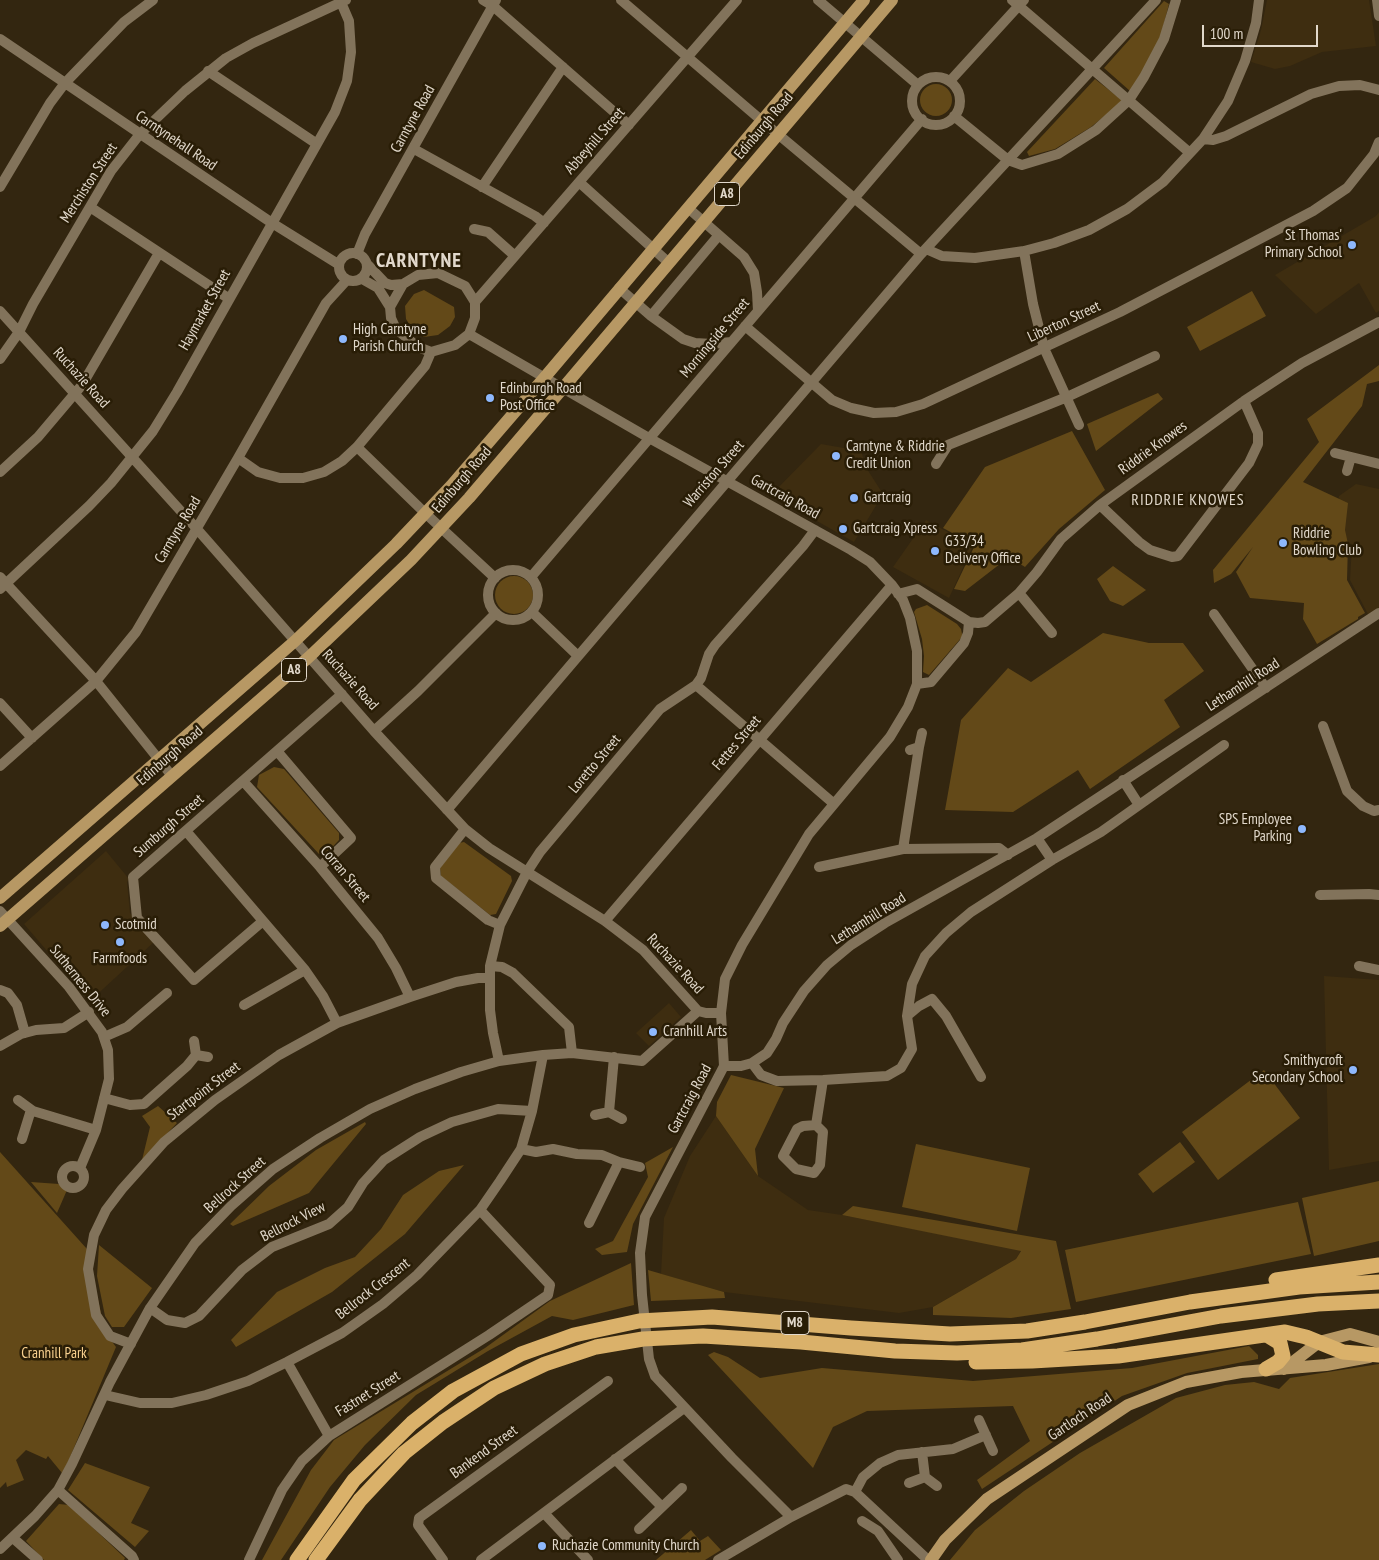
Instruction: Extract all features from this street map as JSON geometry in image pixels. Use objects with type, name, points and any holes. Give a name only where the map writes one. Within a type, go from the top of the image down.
[{"type":"highway","points":[[1190,1302],[1269,1281],[1379,1265]]},
{"type":"highway","name":"M8","points":[[297,1560],[354,1480],[412,1423],[453,1390],[521,1354],[574,1335],[639,1321],[712,1317],[950,1334],[1027,1331],[1190,1302],[1300,1287],[1379,1282]]},
{"type":"highway","name":"M8","points":[[316,1560],[360,1500],[404,1453],[442,1422],[494,1388],[545,1364],[596,1347],[643,1339],[703,1336],[801,1342],[895,1351],[957,1353],[1022,1350],[1097,1339],[1221,1316],[1318,1304],[1379,1301]]},
{"type":"highway","points":[[895,1351],[956,1362],[1032,1361],[1118,1356],[1285,1332],[1306,1337],[1343,1352],[1379,1355]]},
{"type":"highway","points":[[1266,1370],[1283,1356],[1280,1343],[1267,1335]]},
{"type":"main road","name":"Edinburgh Road","points":[[0,898],[295,641],[396,544],[545,377],[864,0]]},
{"type":"main road","name":"Edinburgh Road","points":[[2,919],[172,776],[308,657],[380,590],[441,528],[563,388],[892,0]]},
{"type":"main road","points":[[1282,1370],[1319,1342],[1350,1334],[1379,1342]]},
{"type":"main road","name":"Gartloch Road","points":[[930,1560],[945,1540],[987,1499],[1128,1405],[1186,1382],[1266,1370],[1326,1366],[1379,1355]]},
{"type":"street","points":[[0,187],[50,102],[65,83],[124,22],[154,0]]},
{"type":"street","points":[[483,0],[495,3],[564,68],[629,125]]},
{"type":"street","points":[[621,0],[778,134],[924,252],[942,256],[975,258],[1054,243],[1089,230],[1127,208],[1163,182],[1203,139],[1228,101],[1245,61],[1256,23],[1259,0]]},
{"type":"street","name":"Abbeyhill Street","points":[[475,302],[737,0]]},
{"type":"street","points":[[818,0],[918,85]]},
{"type":"street","name":"Warriston Street","points":[[447,810],[924,252],[1156,0]]},
{"type":"street","points":[[954,116],[1008,160],[1022,165],[1058,154],[1096,130],[1129,100],[1144,78],[1164,39],[1176,0]]},
{"type":"street","points":[[1377,0],[1379,16]]},
{"type":"street","name":"Merchiston Street","points":[[0,359],[19,332],[111,171],[140,134],[208,71],[226,58],[253,43],[343,1]]},
{"type":"street","name":"Haymarket Street","points":[[2,583],[90,506],[153,431],[172,400],[228,298],[335,112],[347,81],[351,52],[349,21],[343,1]]},
{"type":"street","points":[[950,81],[1018,2],[1190,153]]},
{"type":"street","name":"Carntyne Road","points":[[357,254],[365,234],[495,3]]},
{"type":"street","name":"Carntynehall Road","points":[[0,38],[272,223],[338,264]]},
{"type":"street","points":[[482,187],[564,68]]},
{"type":"street","points":[[208,71],[317,144]]},
{"type":"street","points":[[936,76],[950,81],[956,86],[959,94],[959,109],[949,121],[935,124],[922,119],[913,107],[914,92],[918,85],[936,76]]},
{"type":"street","points":[[1203,139],[1213,140],[1226,136],[1311,94],[1339,86],[1360,85],[1379,90]]},
{"type":"street","name":"Morningside Street","points":[[531,577],[922,119]]},
{"type":"street","name":"Liberton Street","points":[[745,326],[832,400],[851,408],[874,413],[896,412],[923,404],[1120,312],[1313,211],[1347,188],[1374,154],[1379,142]]},
{"type":"street","points":[[414,149],[544,223]]},
{"type":"street","points":[[579,182],[669,263]]},
{"type":"street","points":[[90,207],[228,298]]},
{"type":"street","points":[[688,208],[744,257],[754,273],[758,311]]},
{"type":"street","points":[[474,229],[488,232],[516,256]]},
{"type":"street","points":[[651,316],[720,235]]},
{"type":"street","points":[[1024,250],[1033,304],[1044,348],[1080,425]]},
{"type":"street","points":[[0,472],[38,436],[82,385],[159,253]]},
{"type":"street","points":[[362,279],[378,288],[390,308],[391,318],[396,330],[418,347],[431,352],[455,345],[469,334],[475,318],[475,302],[466,286],[438,273],[418,275],[403,284],[391,285],[385,283],[368,265],[364,257],[357,254],[344,256],[338,264],[341,276],[353,282],[362,279],[368,270],[368,265]]},
{"type":"street","name":"Carntyne Road","points":[[0,766],[96,681],[136,632],[326,303],[347,280]]},
{"type":"street","points":[[390,308],[403,284]]},
{"type":"street","points":[[619,288],[651,316],[683,339],[695,343],[731,342]]},
{"type":"street","name":"Ruchazie Road","points":[[0,311],[197,529],[374,731],[465,829],[489,848],[605,920],[643,950],[698,1011],[721,1013]]},
{"type":"street","name":"Riddrie Knowes","points":[[969,622],[978,624],[985,622],[1019,593],[1037,572],[1061,538],[1100,505],[1244,401],[1302,364],[1379,322]]},
{"type":"street","points":[[469,334],[545,377]]},
{"type":"street","points":[[238,458],[258,472],[280,478],[303,478],[324,472],[342,461],[358,447],[425,366],[431,352]]},
{"type":"street","points":[[936,464],[948,445],[1067,397],[1154,356]]},
{"type":"street","name":"Gartcraig Road","points":[[545,377],[649,438],[870,562],[901,597],[910,618],[917,651],[917,680],[908,707],[890,737],[809,834],[742,945],[725,979],[721,1013],[724,1066],[645,1217],[640,1253],[642,1295],[649,1359],[655,1376],[684,1408],[792,1517]]},
{"type":"street","points":[[1100,505],[1150,550],[1172,557],[1178,556],[1250,463],[1258,444],[1258,433],[1244,401]]},
{"type":"street","points":[[358,447],[495,578]]},
{"type":"street","points":[[1335,452],[1379,464]]},
{"type":"street","points":[[1348,471],[1351,457]]},
{"type":"street","points":[[815,530],[803,546],[714,645],[696,686],[834,803]]},
{"type":"street","points":[[509,570],[517,570],[531,577],[538,591],[538,599],[532,612],[518,620],[510,620],[496,613],[491,606],[489,592],[495,578],[509,570]]},
{"type":"street","points":[[2,583],[96,681],[172,776]]},
{"type":"street","name":"Fettes Street","points":[[605,920],[892,585]]},
{"type":"street","points":[[901,597],[924,593],[969,622],[968,633],[964,643],[931,682],[917,680]]},
{"type":"street","points":[[1019,593],[1052,633]]},
{"type":"street","points":[[532,612],[578,655]]},
{"type":"street","points":[[374,731],[437,673],[496,613]]},
{"type":"street","name":"Lethamhill Road","points":[[752,1063],[767,1053],[783,1023],[804,991],[826,965],[839,955],[885,923],[1037,838],[1379,613]]},
{"type":"street","points":[[1214,614],[1266,688]]},
{"type":"street","name":"Loretto Street","points":[[499,1061],[493,1033],[490,966],[500,925],[527,872],[540,852],[660,709],[696,686]]},
{"type":"street","name":"Sumburgh Street","points":[[263,921],[194,980],[137,918],[133,877],[342,694]]},
{"type":"street","points":[[0,703],[32,738]]},
{"type":"street","points":[[1322,726],[1347,791],[1362,806],[1374,812],[1379,810]]},
{"type":"street","points":[[903,849],[914,749],[922,733]]},
{"type":"street","points":[[724,1066],[741,1066],[752,1063],[761,1075],[778,1081],[888,1076],[902,1068],[912,1049],[907,1016],[912,984],[925,956],[946,933],[971,912],[1052,860],[1101,832],[1224,745]]},
{"type":"street","points":[[277,751],[351,838],[320,867]]},
{"type":"street","points":[[1123,780],[1139,804]]},
{"type":"street","name":"Corran Street","points":[[243,781],[320,867],[378,938],[396,968],[410,997]]},
{"type":"street","points":[[465,829],[435,867],[436,878],[488,920],[500,925]]},
{"type":"street","points":[[186,831],[305,970],[323,996],[337,1023]]},
{"type":"street","points":[[1037,838],[1052,860]]},
{"type":"street","points":[[819,867],[903,849],[1000,848],[1008,855]]},
{"type":"street","points":[[1320,896],[1379,895]]},
{"type":"street","name":"Sutherness Drive","points":[[2,919],[69,987],[89,1012],[104,1037],[108,1050],[109,1079],[96,1130],[80,1168]]},
{"type":"street","points":[[490,966],[502,967],[513,973],[570,1027],[572,1053]]},
{"type":"street","points":[[1358,966],[1379,970]]},
{"type":"street","points":[[244,1006],[256,1003],[305,970]]},
{"type":"street","name":"Startpoint Street","points":[[131,1344],[110,1336],[96,1315],[88,1269],[94,1236],[106,1210],[164,1142],[202,1110],[279,1055],[337,1023],[456,982],[490,978]]},
{"type":"street","points":[[0,990],[8,992],[17,1005],[25,1033]]},
{"type":"street","points":[[104,1037],[127,1026],[167,993]]},
{"type":"street","points":[[907,1016],[919,1006],[932,1000],[946,1016],[981,1077]]},
{"type":"street","name":"Bellrock Street","points":[[0,1549],[14,1538],[58,1490],[150,1308],[195,1243],[231,1206],[273,1169],[320,1138],[370,1109],[416,1089],[499,1061],[572,1053],[642,1061],[698,1011]]},
{"type":"street","points":[[0,1046],[25,1033],[36,1030],[64,1028],[89,1012]]},
{"type":"street","points":[[194,1041],[196,1055]]},
{"type":"street","points":[[104,1098],[130,1105],[144,1104],[196,1055]]},
{"type":"street","points":[[196,1055],[208,1057]]},
{"type":"street","name":"Bellrock Crescent","points":[[105,1395],[140,1403],[172,1403],[206,1395],[248,1381],[287,1362],[342,1333],[383,1304],[417,1275],[480,1210],[521,1149],[532,1112],[543,1055]]},
{"type":"street","points":[[609,1112],[614,1057]]},
{"type":"street","points":[[816,1125],[823,1080]]},
{"type":"street","points":[[18,1100],[31,1110],[96,1130]]},
{"type":"street","name":"Bellrock View","points":[[150,1308],[167,1320],[185,1323],[199,1316],[242,1270],[272,1247],[329,1224],[348,1207],[363,1183],[384,1160],[420,1137],[452,1122],[498,1109],[532,1112]]},
{"type":"street","points":[[22,1139],[31,1110]]},
{"type":"street","points":[[594,1115],[609,1112],[622,1120]]},
{"type":"street","points":[[816,1125],[823,1132],[820,1165],[814,1173],[796,1169],[783,1156],[796,1129],[803,1126],[816,1125]]},
{"type":"street","points":[[521,1149],[536,1152],[553,1149],[577,1154],[602,1156],[640,1167]]},
{"type":"street","points":[[588,1223],[619,1162]]},
{"type":"street","name":"Fastnet Street","points":[[248,1560],[282,1490],[302,1462],[329,1436],[489,1335],[548,1295],[550,1285],[480,1210]]},
{"type":"street","points":[[287,1362],[329,1436]]},
{"type":"street","name":"Bankend Street","points":[[443,1560],[418,1525],[419,1518],[608,1381]]},
{"type":"street","points":[[481,1560],[684,1408]]},
{"type":"street","points":[[979,1420],[993,1451]]},
{"type":"street","points":[[855,1492],[863,1477],[880,1462],[898,1455],[953,1450],[986,1435]]},
{"type":"street","points":[[922,1452],[925,1476],[937,1486]]},
{"type":"street","points":[[615,1459],[662,1507]]},
{"type":"street","points":[[909,1483],[925,1476]]},
{"type":"street","points":[[639,1529],[682,1488]]},
{"type":"street","points":[[718,1560],[792,1517],[846,1489],[855,1492],[930,1560]]},
{"type":"street","points":[[58,1490],[132,1556],[134,1560]]},
{"type":"street","points":[[544,1513],[588,1560]]},
{"type":"street","points":[[862,1521],[878,1531],[898,1560]]},
{"type":"street","points":[[878,1531],[888,1522]]},
{"type":"street","points":[[14,1538],[38,1560]]},
{"type":"shaded area","points":[[1267,0],[1369,0],[1376,46],[1322,52],[1290,66],[1275,69],[1251,62],[1261,30]]},
{"type":"shaded area","name":"St Thomas' Primary School","points":[[1379,212],[1379,311],[1376,313],[1359,283],[1316,314],[1275,275],[1376,216]]},
{"type":"shaded area","points":[[821,444],[861,451],[867,469],[883,494],[854,542],[771,495]]},
{"type":"shaded area","points":[[1356,484],[1379,489],[1379,609],[1369,616],[1350,580],[1352,544],[1332,541],[1339,496]]},
{"type":"shaded area","points":[[926,520],[973,546],[949,598],[893,567]]},
{"type":"shaded area","points":[[106,851],[129,879],[127,882],[130,913],[154,942],[90,1001],[24,924]]},
{"type":"shaded area","name":"Smithycroft Secondary School","points":[[1324,976],[1379,980],[1379,1161],[1329,1170]]},
{"type":"shaded area","points":[[669,1003],[681,1017],[649,1046],[636,1033]]},
{"type":"shaded area","points":[[716,1116],[758,1176],[808,1210],[1021,1250],[1016,1259],[933,1307],[899,1313],[724,1292],[661,1274],[664,1218],[690,1156]]},
{"type":"green space","points":[[1164,1],[1169,4],[1161,35],[1145,69],[1130,91],[1104,68]]},
{"type":"green space","points":[[1095,79],[1123,101],[1091,127],[1055,149],[1029,156],[1027,152]]},
{"type":"green space","points":[[936,84],[948,88],[952,100],[948,112],[936,116],[924,112],[920,100],[924,88]]},
{"type":"green space","points":[[424,290],[454,307],[455,317],[450,326],[438,335],[424,337],[412,329],[406,319],[405,306],[414,294]]},
{"type":"green space","points":[[1252,291],[1266,316],[1200,351],[1187,327]]},
{"type":"green space","points":[[1379,365],[1379,381],[1367,384],[1362,406],[1303,482],[1348,503],[1345,530],[1348,544],[1347,580],[1365,613],[1317,644],[1303,619],[1304,603],[1250,598],[1236,572],[1253,547],[1231,574],[1214,583],[1213,570],[1319,442],[1307,419]]},
{"type":"green space","points":[[1158,393],[1163,399],[1096,451],[1087,424]]},
{"type":"green space","points":[[1072,431],[1105,490],[1059,529],[1025,567],[1009,557],[965,591],[954,589],[975,545],[943,528],[985,467]]},
{"type":"green space","points":[[1113,566],[1146,590],[1123,606],[1110,601],[1097,579]]},
{"type":"green space","points":[[514,576],[528,581],[533,595],[528,609],[514,614],[500,609],[495,595],[500,581]]},
{"type":"green space","points":[[927,605],[957,624],[962,634],[962,637],[929,675],[923,672],[922,639],[914,612],[916,609]]},
{"type":"green space","points":[[1103,633],[1149,643],[1183,643],[1204,671],[1164,700],[1180,727],[1090,789],[1078,770],[1013,812],[945,810],[961,720],[1008,668],[1031,682]]},
{"type":"green space","points":[[274,767],[284,769],[339,833],[339,840],[325,855],[319,854],[257,787],[259,775]]},
{"type":"green space","points":[[464,842],[511,876],[512,881],[496,914],[490,915],[441,876],[440,868],[459,843]]},
{"type":"green space","points":[[1264,1070],[1300,1118],[1218,1180],[1182,1132]]},
{"type":"green space","points":[[731,1075],[784,1088],[755,1149],[758,1176],[716,1116],[717,1102]]},
{"type":"green space","points":[[158,1106],[177,1123],[142,1160],[150,1127],[142,1116]]},
{"type":"green space","points":[[365,1122],[366,1124],[309,1193],[233,1226],[230,1224],[269,1186],[316,1150]]},
{"type":"green space","points":[[1180,1142],[1195,1162],[1153,1193],[1138,1174]]},
{"type":"green space","points":[[916,1144],[1030,1168],[1017,1231],[902,1207]]},
{"type":"green space","points":[[673,1147],[633,1224],[627,1252],[602,1255],[595,1249],[613,1241],[648,1177],[645,1163]]},
{"type":"green space","name":"Cranhill Park","points":[[0,1152],[87,1249],[105,1332],[116,1347],[62,1473],[48,1456],[46,1459],[26,1450],[16,1460],[24,1480],[7,1487],[6,1482],[0,1488]]},
{"type":"green space","points":[[464,1165],[405,1234],[332,1292],[236,1347],[231,1340],[277,1292],[325,1268],[355,1257],[381,1229],[403,1195],[439,1171]]},
{"type":"green space","points":[[1379,1181],[1379,1241],[1314,1256],[1302,1198]]},
{"type":"green space","points":[[31,1182],[59,1184],[67,1190],[57,1213]]},
{"type":"green space","points":[[1298,1202],[1311,1254],[1076,1302],[1065,1250]]},
{"type":"green space","points":[[853,1206],[1056,1241],[1071,1309],[1011,1318],[933,1315],[933,1307],[1016,1259],[1021,1251],[842,1215]]},
{"type":"green space","points":[[99,1245],[152,1288],[124,1327],[112,1327],[105,1316],[97,1276]]},
{"type":"green space","points":[[631,1263],[634,1305],[573,1320],[552,1316],[488,1351],[416,1395],[365,1445],[330,1487],[281,1560],[262,1560],[311,1470],[334,1440],[485,1348],[550,1301]]},
{"type":"green space","points":[[648,1270],[724,1292],[725,1298],[651,1301]]},
{"type":"green space","points":[[1249,1346],[1258,1355],[1258,1359],[1187,1373],[1122,1396],[982,1489],[977,1480],[1030,1441],[1013,1406],[867,1411],[833,1427],[813,1468],[708,1355],[714,1352],[728,1357],[760,1378],[822,1368],[973,1381],[1132,1368]]},
{"type":"green space","points":[[1379,1364],[1379,1560],[950,1560],[975,1530],[1024,1491],[1080,1453],[1176,1398],[1225,1385],[1254,1382],[1279,1389],[1290,1378]]},
{"type":"green space","points":[[85,1463],[150,1487],[131,1523],[149,1531],[135,1547],[68,1490]]},
{"type":"green space","points":[[59,1504],[69,1505],[125,1558],[124,1560],[44,1560],[26,1541]]},
{"type":"green space","points":[[691,1530],[700,1541],[708,1536],[721,1550],[705,1560],[656,1560]]},
{"type":"place","name":"St Thomas' Primary School","points":[[1352,245]]},
{"type":"place","name":"High Carntyne Parish Church","points":[[343,339]]},
{"type":"place","name":"Edinburgh Road Post Office","points":[[490,398]]},
{"type":"place","name":"Carntyne & Riddrie Credit Union","points":[[836,456]]},
{"type":"place","name":"Gartcraig","points":[[854,498]]},
{"type":"place","name":"Gartcraig Xpress","points":[[843,529]]},
{"type":"place","name":"Riddrie Bowling Club","points":[[1283,543]]},
{"type":"place","name":"G33/34 Delivery Office","points":[[935,551]]},
{"type":"place","name":"SPS Employee Parking","points":[[1302,829]]},
{"type":"place","name":"Scotmid","points":[[105,925]]},
{"type":"place","name":"Farmfoods","points":[[120,942]]},
{"type":"place","name":"Cranhill Arts","points":[[653,1032]]},
{"type":"place","name":"Smithycroft Secondary School","points":[[1353,1070]]},
{"type":"place","name":"Ruchazie Community Church","points":[[542,1546]]},
{"type":"district","name":"CARNTYNE","points":[[419,261]]},
{"type":"district","name":"RIDDRIE KNOWES","points":[[1188,500]]}]
